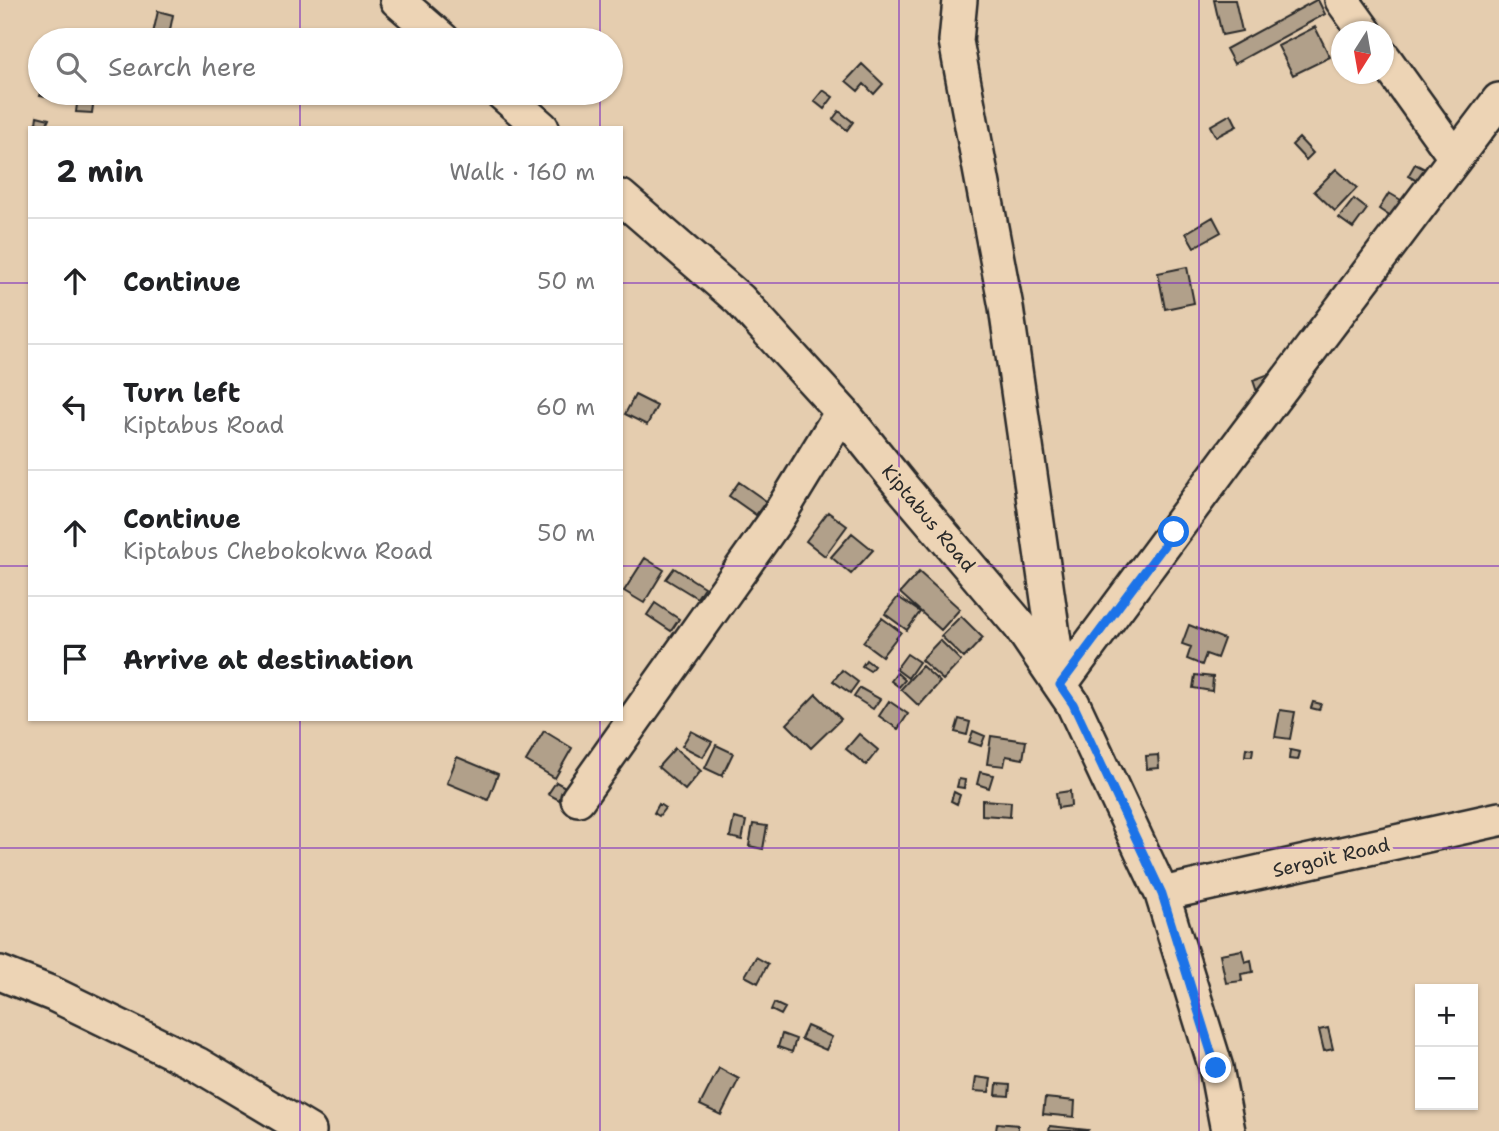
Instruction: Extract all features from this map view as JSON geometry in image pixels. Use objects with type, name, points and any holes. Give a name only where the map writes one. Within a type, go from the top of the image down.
[{"type":"street","points":[[397,0],[429,28]]},
{"type":"street","points":[[960,0],[956,41],[1006,307],[1060,685]]},
{"type":"street","points":[[1342,0],[1356,21]]},
{"type":"street","points":[[1394,72],[1455,158]]},
{"type":"street","points":[[1060,685],[1499,100]]},
{"type":"street","points":[[516,105],[540,126]]},
{"type":"street","name":"Kiptabus Road","points":[[623,199],[740,300],[842,412],[1020,626],[1073,704],[1162,894],[1216,1068],[1228,1131]]},
{"type":"street","points":[[578,799],[776,520],[842,412]]},
{"type":"street","name":"Sergoit Road","points":[[1162,894],[1499,819]]},
{"type":"street","points":[[0,973],[53,994],[197,1064],[309,1131]]},
{"type":"building","points":[[1214,0],[1235,0],[1242,31],[1222,35]]},
{"type":"building","points":[[1316,0],[1325,14],[1234,64],[1226,49]]},
{"type":"building","points":[[158,11],[173,15],[170,28],[154,28]]},
{"type":"building","points":[[1315,27],[1330,57],[1293,75],[1278,46]]},
{"type":"building","points":[[862,64],[883,84],[874,94],[864,84],[858,91],[846,81]]},
{"type":"building","points":[[823,90],[833,97],[824,109],[814,101]]},
{"type":"building","points":[[77,105],[93,105],[92,113],[76,112]]},
{"type":"building","points":[[839,111],[853,122],[847,130],[833,119]]},
{"type":"building","points":[[1231,114],[1237,126],[1216,137],[1210,126]]},
{"type":"building","points":[[37,116],[49,119],[46,126],[36,123]]},
{"type":"building","points":[[1299,138],[1313,153],[1306,160],[1292,145]]},
{"type":"building","points":[[1415,164],[1425,169],[1419,182],[1408,176]]},
{"type":"building","points":[[1336,169],[1357,188],[1335,211],[1314,191]]},
{"type":"building","points":[[1389,193],[1401,200],[1391,217],[1379,209]]},
{"type":"building","points":[[1354,199],[1367,209],[1353,228],[1339,218]]},
{"type":"building","points":[[1213,217],[1221,232],[1194,247],[1186,233]]},
{"type":"building","points":[[1187,267],[1194,303],[1165,309],[1158,273]]},
{"type":"building","points":[[1269,374],[1273,387],[1257,392],[1253,380]]},
{"type":"building","points":[[635,395],[657,406],[647,425],[625,414]]},
{"type":"building","points":[[739,482],[766,501],[756,515],[729,496]]},
{"type":"building","points":[[828,512],[847,526],[825,556],[806,541]]},
{"type":"building","points":[[852,533],[873,550],[851,574],[831,557]]},
{"type":"building","points":[[645,558],[664,570],[644,603],[624,591]]},
{"type":"building","points":[[674,568],[704,587],[697,598],[666,579]]},
{"type":"building","points":[[919,572],[960,609],[941,630],[900,593]]},
{"type":"building","points":[[898,597],[920,612],[907,630],[885,614]]},
{"type":"building","points":[[655,603],[679,619],[671,631],[647,615]]},
{"type":"building","points":[[961,616],[983,638],[964,658],[941,636]]},
{"type":"building","points":[[882,618],[901,632],[882,656],[863,642]]},
{"type":"building","points":[[1189,625],[1224,639],[1217,658],[1206,654],[1202,665],[1187,659],[1191,647],[1182,644]]},
{"type":"building","points":[[940,640],[961,661],[943,680],[921,660]]},
{"type":"building","points":[[907,654],[919,662],[908,678],[896,669]]},
{"type":"building","points":[[866,660],[874,666],[870,671],[862,666]]},
{"type":"building","points":[[922,666],[940,682],[919,706],[901,689]]},
{"type":"building","points":[[842,670],[858,682],[850,693],[833,681]]},
{"type":"building","points":[[897,673],[905,680],[899,687],[891,681]]},
{"type":"building","points":[[1195,675],[1213,677],[1212,691],[1193,688]]},
{"type":"building","points":[[860,688],[880,699],[873,709],[854,697]]},
{"type":"building","points":[[816,694],[841,719],[811,748],[787,724]]},
{"type":"building","points":[[889,701],[908,714],[898,729],[879,716]]},
{"type":"building","points":[[1313,702],[1321,704],[1319,710],[1311,708]]},
{"type":"building","points":[[1280,710],[1295,712],[1290,739],[1275,737]]},
{"type":"building","points":[[959,719],[970,722],[967,735],[955,732]]},
{"type":"building","points":[[544,731],[572,748],[555,778],[526,761]]},
{"type":"building","points":[[691,731],[712,742],[703,757],[682,746]]},
{"type":"building","points":[[973,731],[985,736],[981,746],[969,742]]},
{"type":"building","points":[[859,734],[878,750],[866,765],[846,749]]},
{"type":"building","points":[[991,736],[1026,741],[1023,759],[1006,756],[1004,766],[987,764]]},
{"type":"building","points":[[716,745],[733,753],[722,776],[705,768]]},
{"type":"building","points":[[675,748],[701,771],[685,790],[658,767]]},
{"type":"building","points":[[1246,748],[1253,749],[1252,756],[1245,756]]},
{"type":"building","points":[[1290,750],[1300,752],[1298,760],[1289,759]]},
{"type":"building","points":[[1158,755],[1159,768],[1147,769],[1146,756]]},
{"type":"building","points":[[457,757],[498,774],[488,800],[447,783]]},
{"type":"building","points":[[980,772],[993,775],[989,788],[977,784]]},
{"type":"building","points":[[959,779],[965,780],[964,788],[957,787]]},
{"type":"building","points":[[556,782],[569,789],[563,802],[548,794]]},
{"type":"building","points":[[1070,791],[1071,806],[1058,808],[1056,793]]},
{"type":"building","points":[[954,792],[960,795],[957,804],[951,801]]},
{"type":"building","points":[[982,800],[1011,802],[1010,817],[982,815]]},
{"type":"building","points":[[659,804],[665,808],[659,816],[654,813]]},
{"type":"building","points":[[734,818],[746,821],[742,840],[730,837]]},
{"type":"building","points":[[753,824],[767,826],[763,849],[749,846]]},
{"type":"building","points":[[1242,950],[1245,962],[1251,960],[1253,972],[1241,974],[1242,981],[1226,983],[1220,954]]},
{"type":"building","points":[[756,957],[768,964],[758,983],[745,976]]},
{"type":"building","points":[[774,1003],[785,1008],[781,1015],[771,1010]]},
{"type":"building","points":[[807,1026],[832,1037],[826,1050],[801,1039]]},
{"type":"building","points":[[1328,1028],[1333,1049],[1324,1051],[1319,1030]]},
{"type":"building","points":[[782,1034],[796,1039],[792,1052],[778,1047]]},
{"type":"building","points":[[719,1068],[739,1079],[721,1115],[700,1105]]},
{"type":"building","points":[[976,1077],[991,1079],[989,1092],[974,1091]]},
{"type":"building","points":[[997,1084],[1010,1085],[1009,1096],[996,1095]]},
{"type":"building","points":[[1045,1098],[1075,1101],[1074,1117],[1043,1114]]},
{"type":"building","points":[[997,1123],[1018,1125],[1018,1131],[996,1131]]},
{"type":"building","points":[[1050,1126],[1088,1130],[1049,1131]]},
{"type":"route","points":[[1174,532],[1060,685],[1073,704],[1162,894],[1216,1068]]}]
